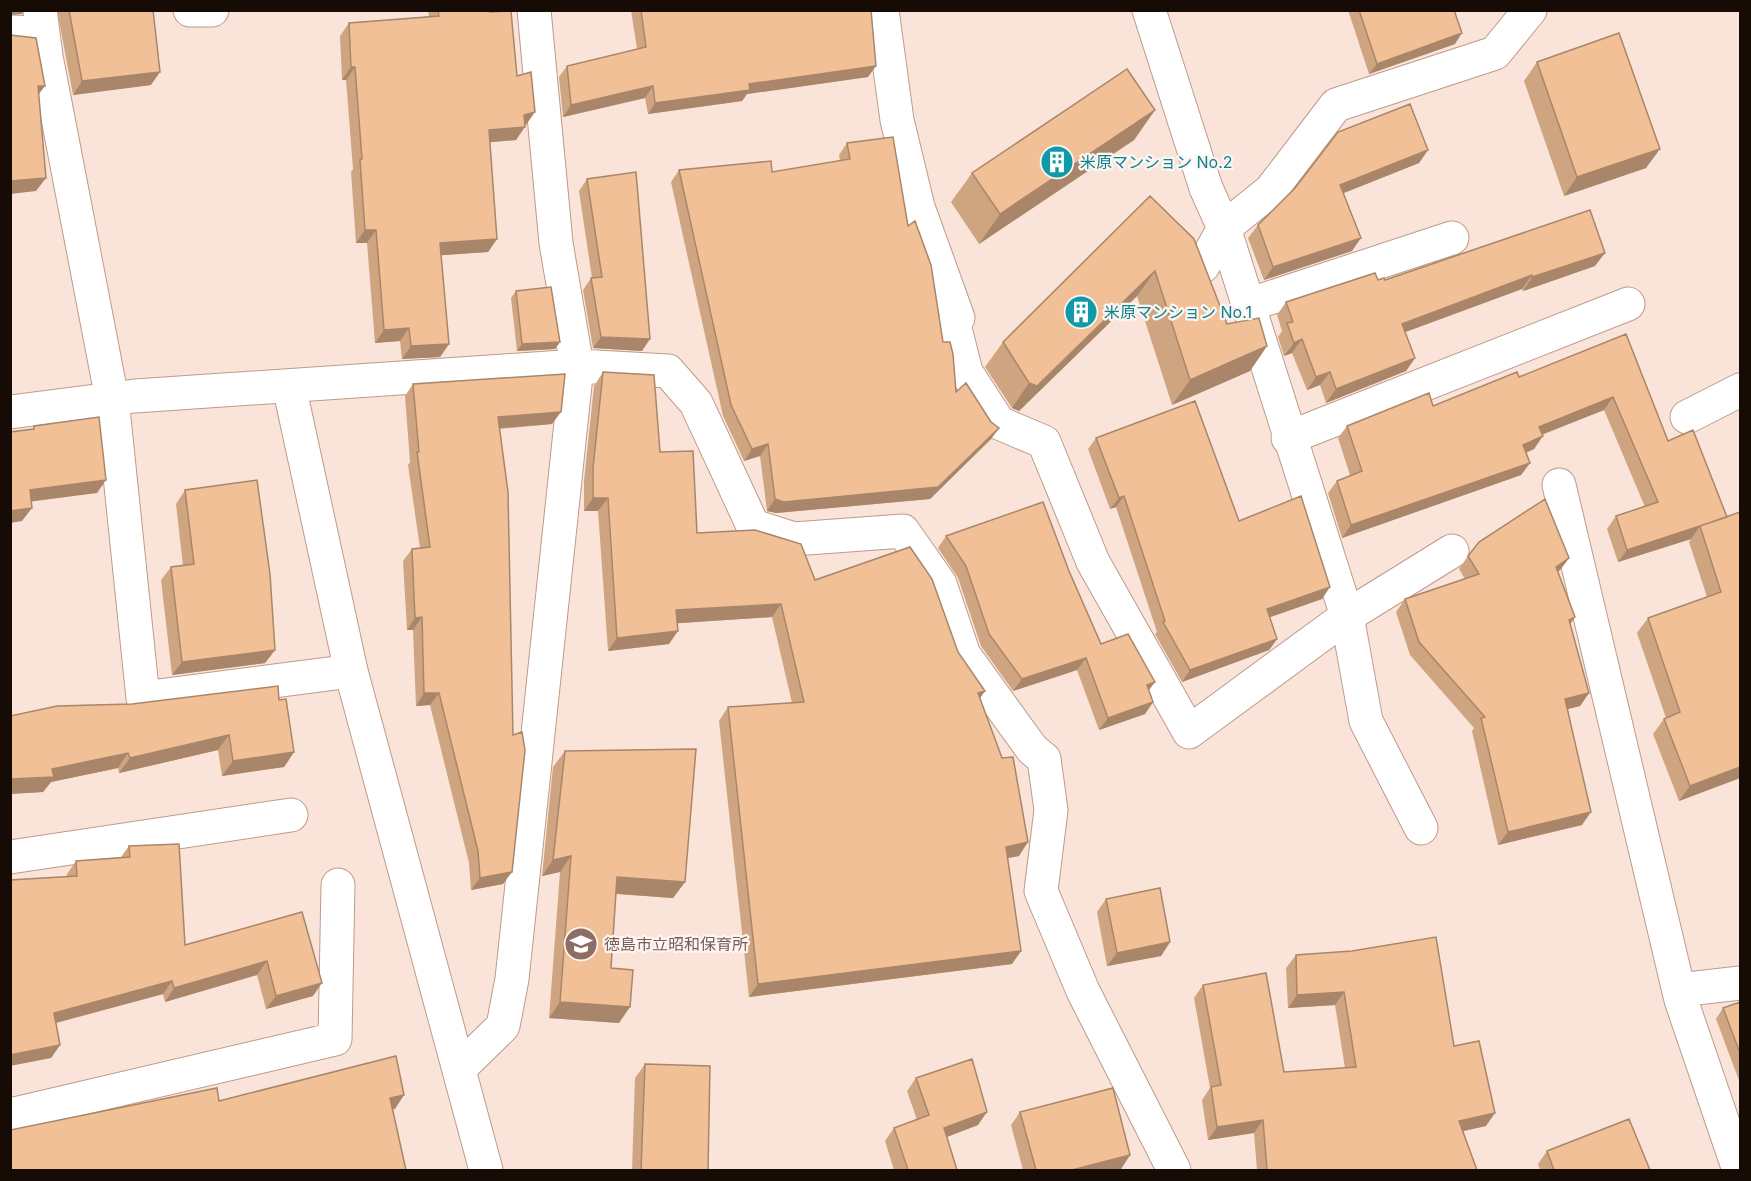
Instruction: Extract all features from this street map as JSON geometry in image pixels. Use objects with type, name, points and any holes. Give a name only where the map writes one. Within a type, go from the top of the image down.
[{"type":"street","points":[[190,10],[212,10]]},
{"type":"street","points":[[459,1069],[503,1026],[512,979],[577,366],[556,243],[534,10]]},
{"type":"street","points":[[882,10],[897,120],[918,207],[958,318],[954,324],[966,372],[999,423],[1044,442],[1093,562],[1189,732],[1347,616],[1452,551]]},
{"type":"street","points":[[1149,10],[1206,188],[1224,228],[1288,438],[1347,616],[1366,721],[1421,828]]},
{"type":"street","points":[[1203,266],[1224,228],[1271,190],[1336,105],[1495,53],[1530,10]]},
{"type":"street","points":[[10,32],[41,22],[112,399],[144,698],[351,671]]},
{"type":"street","points":[[1248,304],[1452,238]]},
{"type":"street","points":[[1288,438],[1628,304]]},
{"type":"street","points":[[10,412],[112,399],[577,366],[668,371],[696,403],[753,526],[794,539],[903,531],[940,584],[964,655],[1032,749],[1044,759],[1051,810],[1041,891],[1083,992],[1174,1170]]},
{"type":"street","points":[[289,386],[351,671],[486,1170]]},
{"type":"street","points":[[1687,417],[1740,390]]},
{"type":"street","points":[[1558,485],[1679,990],[1739,1170]]},
{"type":"street","points":[[10,857],[291,815]]},
{"type":"street","points":[[10,1115],[335,1039],[338,885]]},
{"type":"street","points":[[1679,990],[1740,983]]},
{"type":"building","points":[[69,10],[153,10],[160,72],[82,81]]},
{"type":"building","points":[[438,10],[511,11],[517,76],[531,72],[535,112],[524,115],[525,127],[489,130],[497,239],[440,243],[449,344],[411,346],[409,328],[384,330],[376,230],[365,230],[355,67],[351,67],[349,23],[439,16]]},
{"type":"building","points":[[641,10],[871,10],[876,66],[749,84],[750,90],[655,103],[653,86],[571,105],[567,66],[646,47]]},
{"type":"building","points":[[1359,10],[1454,10],[1462,33],[1377,64]]},
{"type":"building","points":[[1619,33],[1660,149],[1577,177],[1537,62]]},
{"type":"building","points":[[10,35],[36,38],[45,86],[38,86],[46,178],[10,181]]},
{"type":"building","name":"米原マンション No.2","points":[[1127,69],[1155,110],[1000,214],[972,173]]},
{"type":"building","points":[[1410,104],[1428,150],[1340,185],[1361,238],[1273,267],[1258,225],[1295,188],[1338,132]]},
{"type":"building","points":[[893,137],[908,226],[915,221],[931,265],[943,342],[950,342],[953,354],[956,392],[966,383],[991,422],[999,428],[938,487],[784,502],[775,499],[768,444],[752,449],[731,405],[679,170],[771,161],[772,172],[850,159],[847,143]]},
{"type":"building","points":[[636,172],[650,339],[601,337],[591,278],[602,277],[587,179]]},
{"type":"building","points":[[1150,196],[1194,239],[1227,324],[1259,318],[1267,346],[1190,380],[1155,271],[1037,386],[1029,383],[1003,342]]},
{"type":"building","points":[[1590,210],[1605,253],[1532,277],[1532,275],[1402,324],[1415,358],[1336,389],[1330,372],[1316,377],[1302,339],[1294,343],[1287,323],[1293,322],[1286,302],[1375,273],[1378,280],[1384,278],[1385,280]]},
{"type":"building","points":[[551,287],[560,342],[522,344],[516,291]]},
{"type":"building","points":[[1626,334],[1668,441],[1693,430],[1727,517],[1627,550],[1616,516],[1658,502],[1613,397],[1539,427],[1543,436],[1523,445],[1530,463],[1351,525],[1337,481],[1362,471],[1347,426],[1429,393],[1433,406],[1517,372],[1519,377]]},
{"type":"building","points":[[603,372],[654,375],[660,452],[693,451],[697,533],[755,530],[801,544],[815,580],[910,547],[932,579],[958,652],[985,691],[978,693],[1002,758],[1013,757],[1028,842],[1006,847],[1021,951],[758,984],[728,707],[804,702],[781,604],[676,610],[678,631],[617,638],[608,498],[593,498],[593,468]]},
{"type":"building","points":[[565,374],[561,412],[498,417],[508,492],[513,735],[522,732],[525,750],[512,872],[480,878],[478,851],[439,693],[424,693],[422,617],[415,618],[412,549],[430,547],[417,452],[419,452],[413,384]]},
{"type":"building","points":[[1195,401],[1239,521],[1301,496],[1330,587],[1267,609],[1277,639],[1190,670],[1163,622],[1165,621],[1124,496],[1119,498],[1096,438]]},
{"type":"building","points":[[99,417],[106,480],[30,490],[32,508],[10,511],[10,432],[34,429],[34,426]]},
{"type":"building","points":[[257,480],[270,574],[275,650],[182,662],[171,567],[194,564],[185,490]]},
{"type":"building","points":[[1545,499],[1569,558],[1556,567],[1575,617],[1569,620],[1589,693],[1565,699],[1591,812],[1508,832],[1481,718],[1485,717],[1419,642],[1405,599],[1479,574],[1468,556],[1479,542]]},
{"type":"building","points":[[1043,502],[1069,571],[1101,644],[1128,634],[1155,682],[1147,685],[1153,702],[1108,718],[1086,658],[1022,679],[989,634],[966,566],[946,536]]},
{"type":"building","points":[[1740,512],[1740,767],[1690,786],[1664,719],[1680,712],[1648,618],[1721,592],[1700,526]]},
{"type":"building","points":[[278,686],[279,700],[286,699],[294,752],[233,761],[229,735],[130,758],[128,753],[52,769],[54,777],[10,779],[10,716],[57,706],[132,704]]},
{"type":"building","points":[[696,749],[685,882],[617,877],[611,968],[633,970],[630,1007],[560,1002],[571,856],[553,860],[565,751]]},
{"type":"building","points":[[179,844],[185,945],[302,912],[322,983],[276,996],[267,961],[174,988],[172,981],[54,1013],[60,1045],[10,1055],[10,880],[77,876],[76,861],[130,857],[129,846]]},
{"type":"building","points":[[1160,888],[1170,942],[1117,953],[1106,899]]},
{"type":"building","points":[[1436,937],[1454,1046],[1479,1041],[1495,1113],[1459,1121],[1477,1170],[1267,1170],[1263,1120],[1217,1127],[1211,1087],[1221,1085],[1203,985],[1266,973],[1284,1072],[1356,1067],[1344,992],[1297,995],[1296,955],[1352,951]]},
{"type":"building","points":[[1740,1002],[1740,1053],[1723,1008]]},
{"type":"building","points":[[396,1056],[404,1095],[390,1098],[406,1170],[10,1170],[10,1130],[217,1088],[219,1101]]},
{"type":"building","points":[[972,1059],[987,1112],[944,1128],[957,1170],[908,1170],[894,1128],[929,1115],[916,1078]]},
{"type":"building","points":[[645,1064],[710,1066],[708,1170],[641,1170]]},
{"type":"building","points":[[1113,1088],[1130,1155],[1072,1170],[1036,1170],[1020,1112]]},
{"type":"building","points":[[1629,1119],[1650,1170],[1554,1170],[1547,1151]]},
{"type":"place","name":"米原マンション No.2","points":[[1057,162]]},
{"type":"place","name":"米原マンション No.1","points":[[1081,312]]},
{"type":"place","name":"徳島市立昭和保育所","points":[[581,944]]}]
